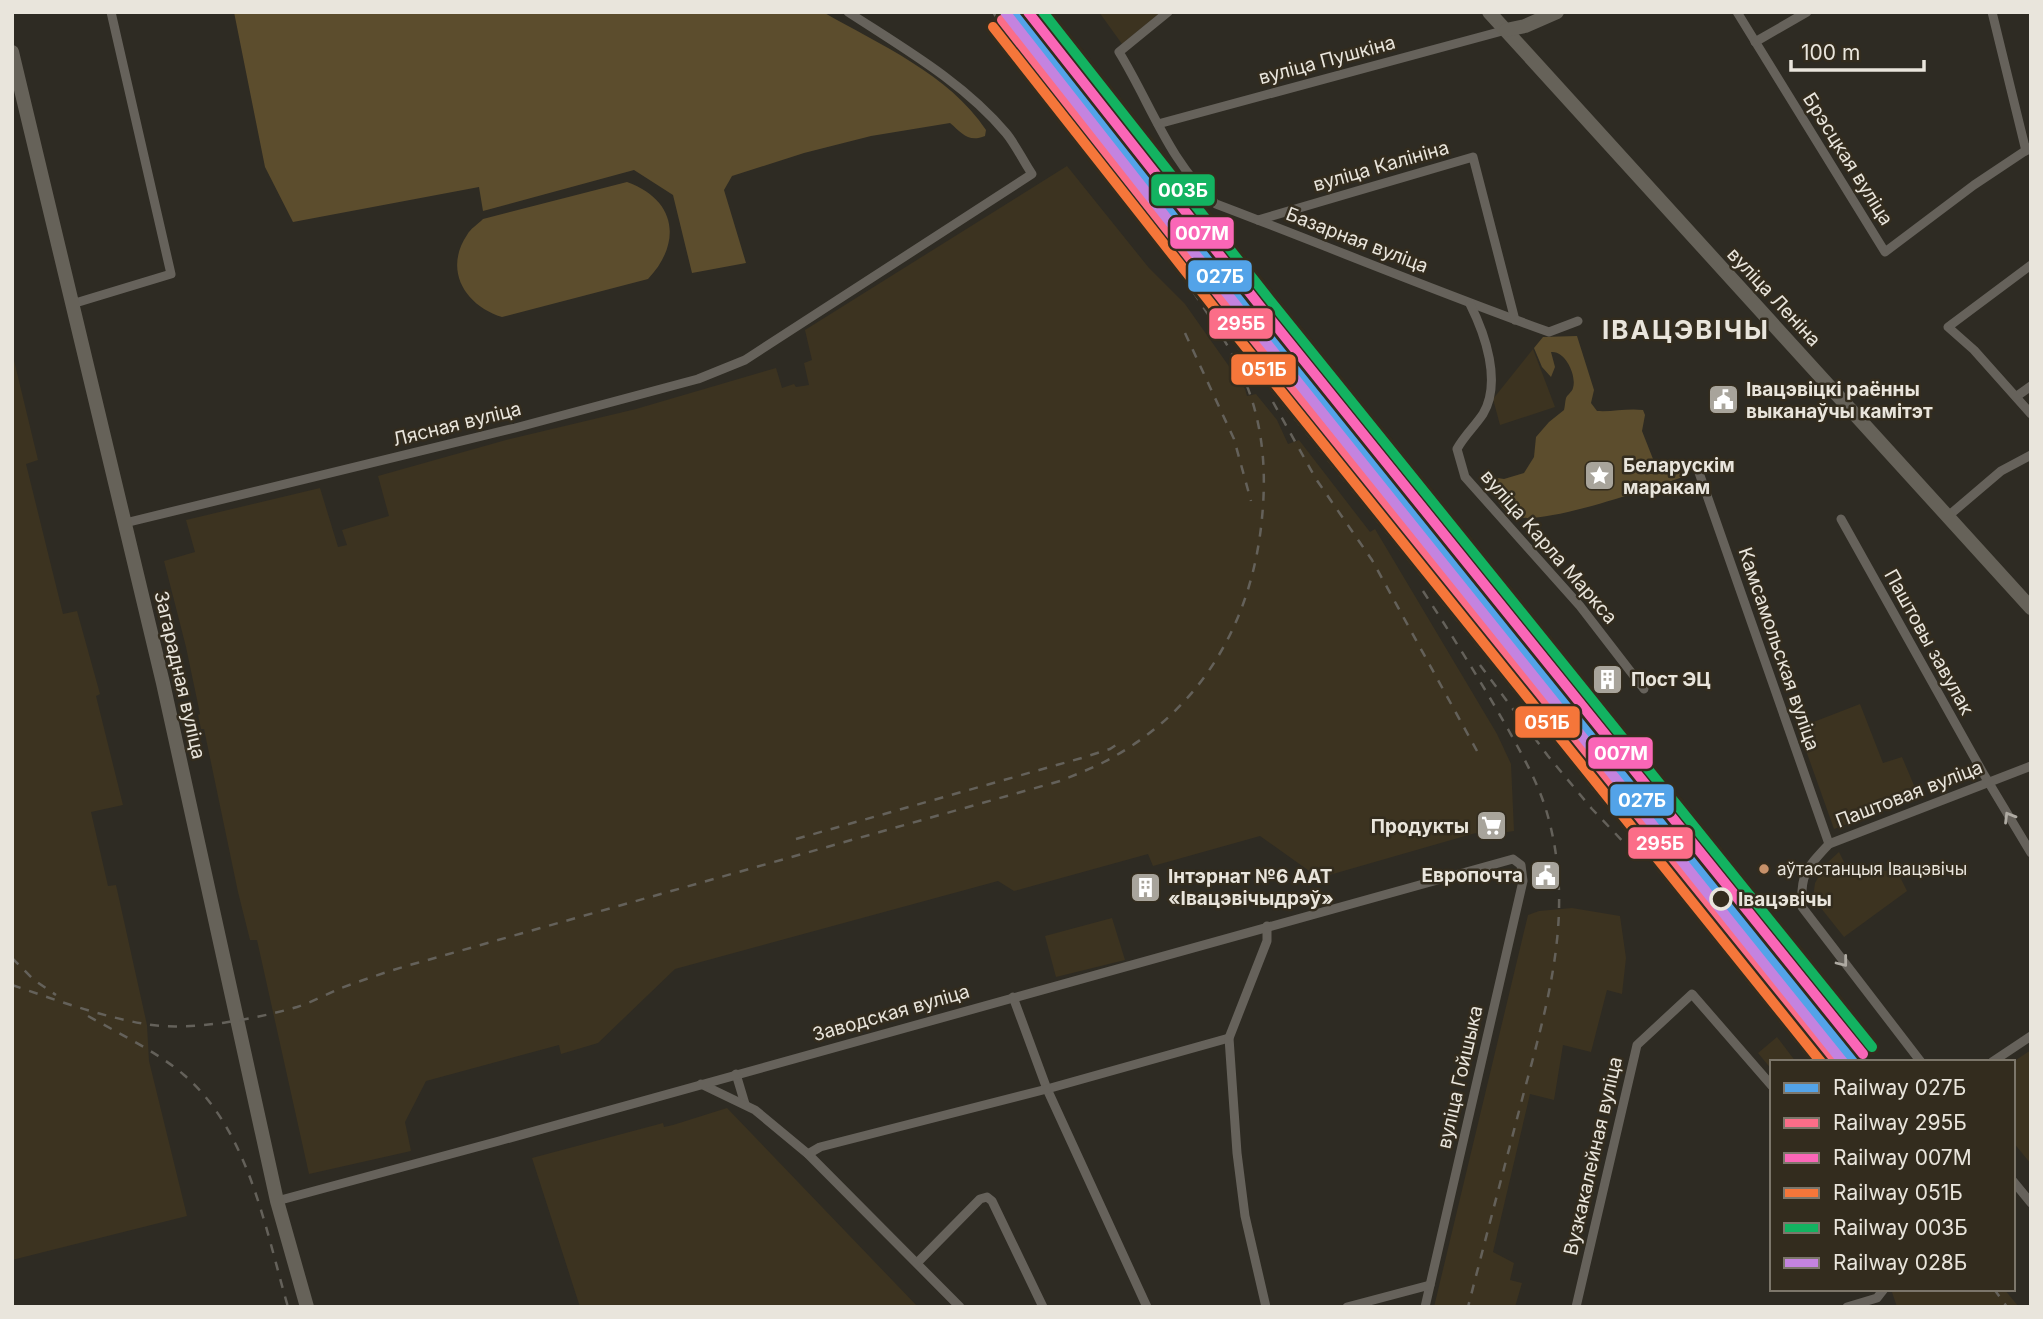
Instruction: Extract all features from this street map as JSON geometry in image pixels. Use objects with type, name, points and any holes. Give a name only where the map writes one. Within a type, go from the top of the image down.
[{"type":"main road","name":"вуліца Леніна","points":[[1489,12],[2031,608]]},
{"type":"main road","points":[[1506,30],[1525,26],[1548,14]]},
{"type":"main road","name":"Загарадная вуліца","points":[[12,52],[212,898],[277,1200],[307,1307]]},
{"type":"street","points":[[72,304],[171,274],[111,12]]},
{"type":"street","name":"Лясная вуліца","points":[[125,523],[392,459],[698,379],[745,360],[1032,174],[1007,134],[972,99],[923,60],[848,12]]},
{"type":"street","name":"Базарная вуліца","points":[[1168,12],[1119,52],[1175,157],[1216,204],[1549,332],[1578,321]]},
{"type":"street","name":"Брэсцкая вуліца","points":[[1737,12],[1885,252],[1974,185],[2028,149]]},
{"type":"street","points":[[1755,43],[1807,12]]},
{"type":"street","points":[[1992,12],[2028,149]]},
{"type":"street","name":"вуліца Пушкіна","points":[[1158,124],[1506,30]]},
{"type":"street","name":"вуліца Калініна","points":[[1258,220],[1473,157],[1515,320]]},
{"type":"street","points":[[2031,265],[1948,327],[1974,350],[2031,414]]},
{"type":"street","name":"вуліца Карла Маркса","points":[[1471,304],[1481,326],[1488,353],[1491,382],[1483,414],[1457,449],[1465,477],[1580,606],[1644,689]]},
{"type":"street","points":[[2017,396],[2031,386]]},
{"type":"street","points":[[1947,517],[2001,471],[2031,455]]},
{"type":"street","name":"Камсамольская вуліца","points":[[1696,464],[1829,844]]},
{"type":"street","name":"Паштовы завулак","points":[[1841,519],[2031,853]]},
{"type":"street","name":"Паштовая вуліца","points":[[1919,1060],[1802,907],[1802,879],[1829,844],[2031,766]]},
{"type":"street","name":"Заводская вуліца","points":[[277,1200],[359,1180],[1513,859]]},
{"type":"street","name":"вуліца Гойшыка","points":[[1425,1307],[1523,881],[1521,865],[1513,859]]},
{"type":"street","points":[[1266,1307],[1245,1216],[1237,1153],[1229,1038],[1267,941],[1267,926]]},
{"type":"street","name":"Вузкакалейная вуліца","points":[[1576,1307],[1637,1045],[1692,994],[1770,1084]]},
{"type":"street","points":[[1013,997],[1047,1089],[1147,1307]]},
{"type":"street","points":[[1995,1060],[2031,1036]]},
{"type":"street","points":[[808,1154],[820,1147],[1047,1089],[1229,1038]]},
{"type":"street","points":[[736,1074],[745,1104]]},
{"type":"street","points":[[701,1084],[745,1104],[808,1154],[960,1307]]},
{"type":"street","points":[[2015,1183],[2031,1203]]},
{"type":"street","points":[[917,1263],[980,1199],[987,1197],[992,1201],[1043,1307]]},
{"type":"street","points":[[1347,1307],[1430,1285]]},
{"type":"street","points":[[1847,1307],[1877,1298],[1882,1291]]},
{"type":"shaded area","points":[[234,12],[823,12],[912,62],[933,77],[971,110],[986,130],[985,136],[970,138],[950,123],[871,136],[804,153],[732,176],[724,190],[746,263],[692,273],[673,195],[634,170],[483,211],[479,187],[293,222],[265,167]]},
{"type":"shaded area","points":[[1099,12],[1161,12],[1122,44]]},
{"type":"shaded area","points":[[1067,166],[1149,268],[1185,304],[1245,389],[1247,396],[1256,394],[1277,420],[1288,444],[1299,440],[1370,532],[1375,529],[1497,734],[1511,764],[1514,831],[1472,834],[1319,878],[1260,836],[1153,866],[1148,854],[1014,891],[998,881],[675,969],[598,1043],[561,1054],[559,1045],[426,1081],[405,1122],[411,1151],[309,1174],[257,940],[250,940],[238,892],[204,729],[201,729],[198,715],[200,714],[186,647],[164,561],[195,552],[186,520],[320,488],[338,547],[347,545],[342,530],[389,516],[378,476],[506,440],[636,409],[776,368],[782,388],[794,384],[796,387],[809,385],[804,363],[812,360],[805,330]]},
{"type":"shaded area","points":[[627,182],[644,190],[656,200],[665,211],[669,224],[666,251],[648,279],[502,317],[478,305],[469,296],[458,274],[457,261],[467,235],[483,219]]},
{"type":"shaded area","points":[[1577,336],[1594,390],[1591,403],[1597,411],[1643,410],[1645,415],[1642,431],[1653,459],[1682,470],[1686,476],[1572,511],[1528,518],[1514,516],[1505,511],[1499,503],[1489,483],[1491,477],[1504,479],[1524,473],[1534,457],[1536,437],[1564,410],[1566,398],[1574,383],[1569,364],[1561,355],[1551,352],[1555,367],[1551,377],[1542,367],[1534,348],[1543,337]]},
{"type":"shaded area","points":[[1533,349],[1555,407],[1500,425],[1493,399]]},
{"type":"shaded area","points":[[12,352],[38,460],[26,464],[63,614],[77,611],[100,694],[96,696],[123,805],[91,812],[108,886],[116,885],[147,1025],[149,1061],[187,1216],[12,1260]]},
{"type":"shaded area","points":[[1860,704],[1883,763],[1902,757],[1919,797],[1834,829],[1798,728]]},
{"type":"shaded area","points":[[1839,852],[1848,870],[1897,871],[1907,891],[1844,937],[1813,898],[1815,883],[1826,864]]},
{"type":"shaded area","points":[[1572,908],[1620,916],[1626,958],[1622,994],[1607,990],[1591,1052],[1563,1045],[1554,1100],[1530,1094],[1493,1252],[1514,1263],[1510,1280],[1522,1283],[1515,1307],[1434,1307],[1528,915],[1539,911]]},
{"type":"shaded area","points":[[1112,918],[1125,960],[1056,977],[1045,936]]},
{"type":"shaded area","points":[[1777,1037],[1794,1060],[1770,1060],[1770,1068],[1758,1053]]},
{"type":"shaded area","points":[[2031,1050],[2031,1164],[2015,1144],[2015,1061]]},
{"type":"shaded area","points":[[727,1108],[918,1307],[580,1307],[532,1158],[663,1123],[664,1127],[673,1125]]},
{"type":"shaded area","points":[[1892,1291],[2006,1291],[2019,1307],[1897,1307]]},
{"type":"railway","points":[[993,12],[1029,68],[1151,225],[1199,298]]},
{"type":"railway","points":[[1021,12],[1093,103]]},
{"type":"railway","points":[[1126,146],[1187,210],[1290,328]]},
{"type":"railway","points":[[12,985],[94,1012],[145,1024],[201,1025],[262,1016],[297,1007],[341,988],[398,969],[1060,781],[1104,762],[1138,742],[1168,718],[1194,691],[1233,629],[1247,594],[1262,518],[1264,472],[1261,442],[1251,397],[1233,355],[1192,290]]},
{"type":"railway","points":[[1185,333],[1234,439],[1251,501]]},
{"type":"railway","points":[[1238,348],[1811,1060]]},
{"type":"railway","points":[[1273,402],[1316,479],[1372,560],[1477,751]]},
{"type":"railway","points":[[1423,591],[1488,695],[1535,782],[1547,813],[1559,889],[1554,964],[1539,1037],[1468,1307]]},
{"type":"railway","points":[[1480,665],[1548,756],[1592,809],[1633,852]]},
{"type":"railway","points":[[796,839],[1085,757],[1110,749],[1119,743]]},
{"type":"railway","points":[[12,958],[34,980],[56,995]]},
{"type":"railway","points":[[88,1016],[174,1067],[206,1098],[224,1124],[252,1182],[288,1307]]},
{"type":"railway","points":[[1995,1291],[2007,1307]]},
{"type":"rail line","name":"028Б","points":[[1005,12],[1184,240],[1841,1060]]},
{"type":"rail line","name":"027Б","points":[[1012,12],[1250,314],[1851,1060]]},
{"type":"rail line","name":"007М","points":[[1028,12],[1260,306],[1863,1054]]},
{"type":"rail line","name":"003Б","points":[[1043,12],[1269,299],[1872,1047]]},
{"type":"rail line","name":"295Б","points":[[1002,20],[1240,322],[1835,1060]]},
{"type":"rail line","name":"051Б","points":[[993,27],[1231,329],[1819,1060]]},
{"type":"place","name":"Івацэвіцкі раённы выканаўчы камітэт","points":[[1723,400]]},
{"type":"place","name":"Беларускім маракам","points":[[1600,476]]},
{"type":"place","name":"Пост ЭЦ","points":[[1608,679]]},
{"type":"place","name":"Продукты","points":[[1492,826]]},
{"type":"place","name":"аўтастанцыя Івацэвічы","points":[[1764,869]]},
{"type":"place","name":"Европочта","points":[[1546,875]]},
{"type":"place","name":"Інтэрнат №6 ААТ «Івацэвічыдрэў»","points":[[1145,887]]},
{"type":"place","name":"Івацэвічы","points":[[1721,899]]},
{"type":"district","name":"ІВАЦЭВІЧЫ","points":[[1686,329]]}]
